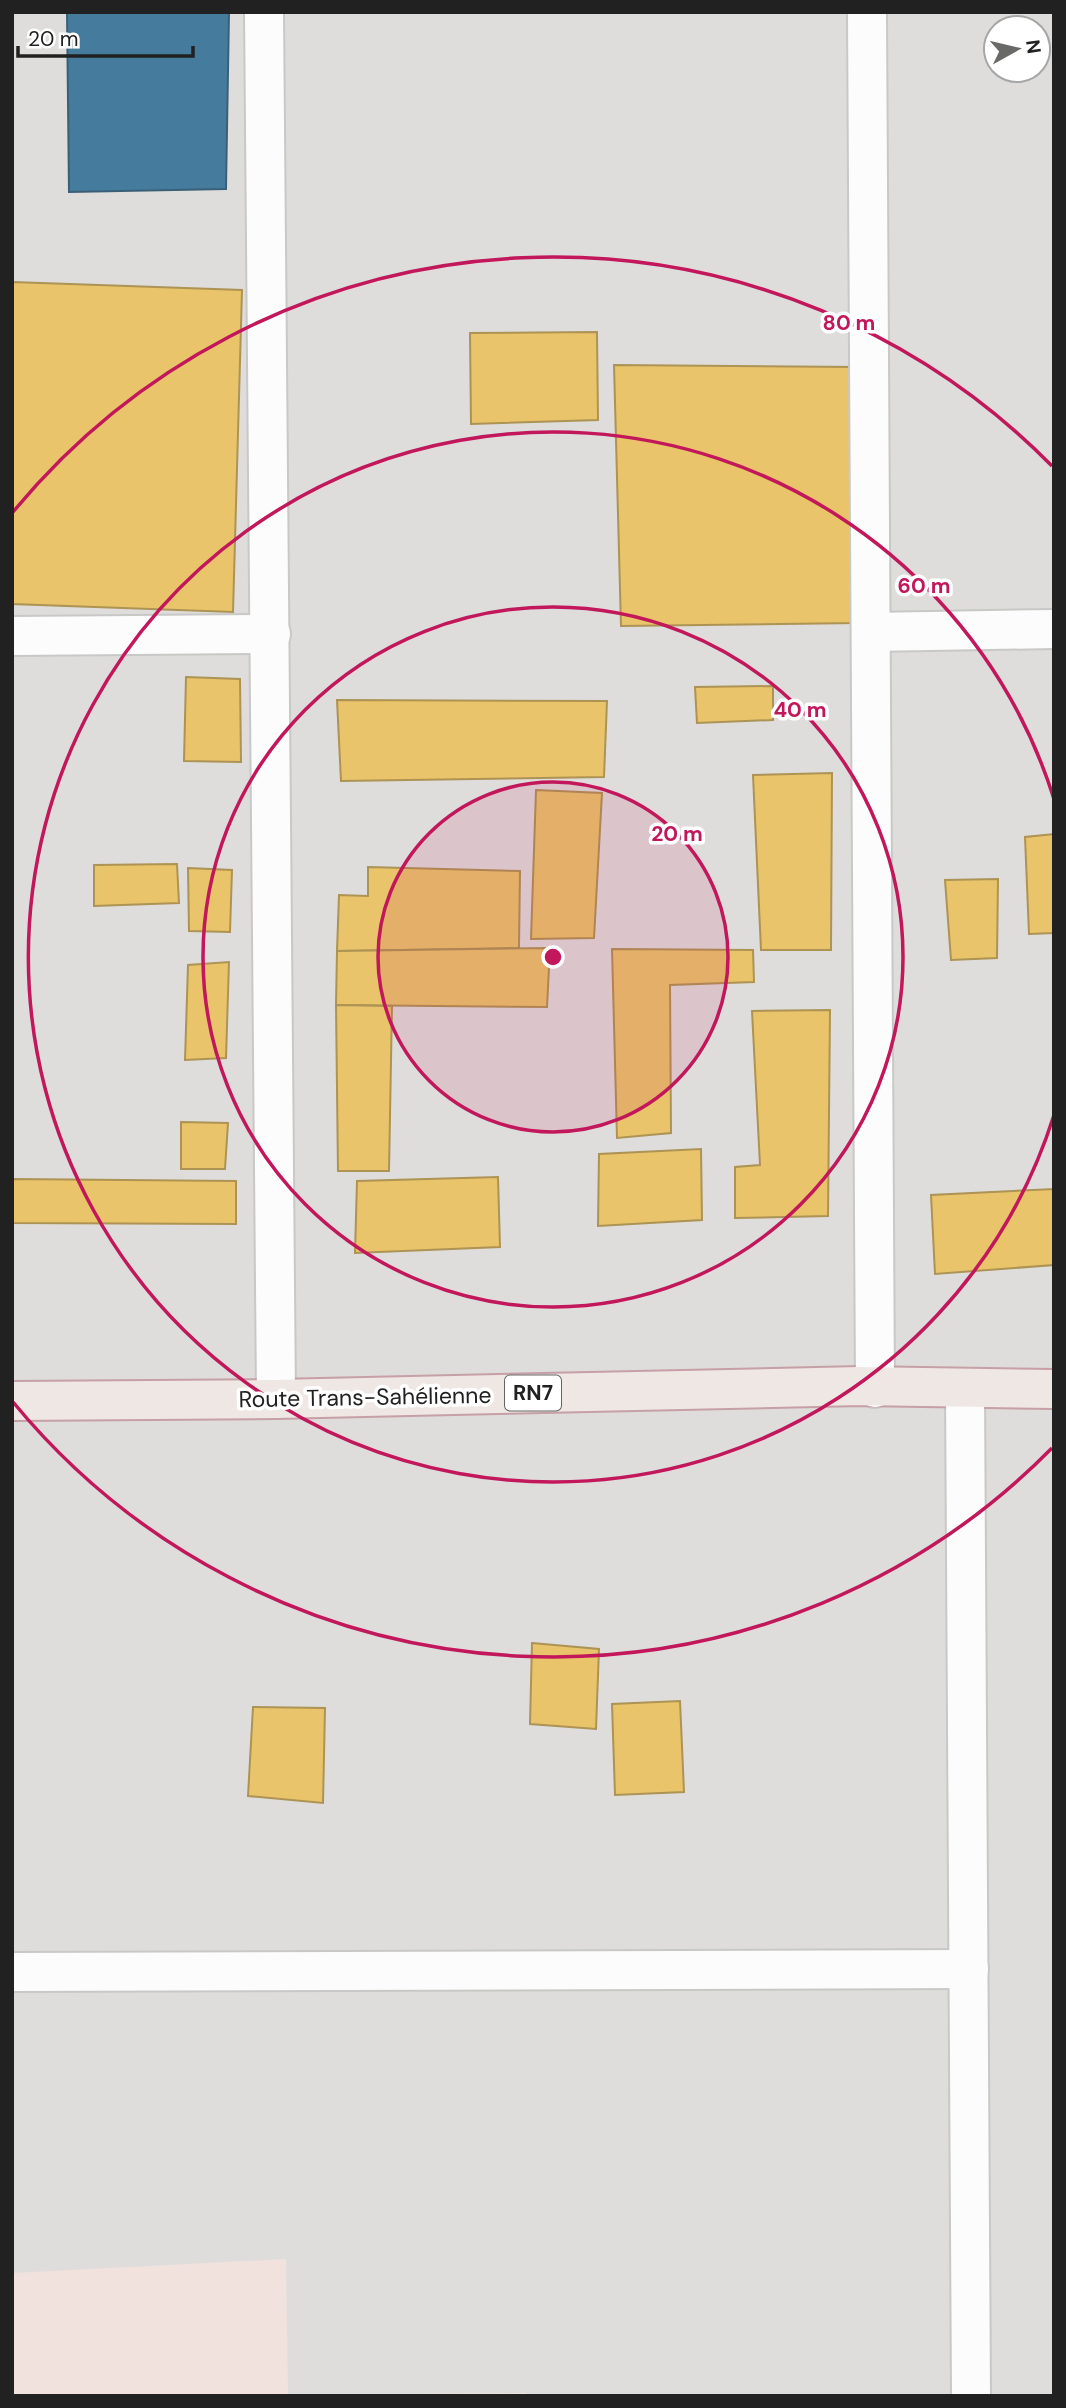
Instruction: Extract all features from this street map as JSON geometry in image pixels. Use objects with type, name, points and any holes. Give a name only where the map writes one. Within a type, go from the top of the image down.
[{"type":"highway","name":"Route Trans-Sahélienne","points":[[12,1401],[276,1399],[860,1386],[1054,1389]]},
{"type":"street","points":[[264,12],[276,1399]]},
{"type":"street","points":[[867,12],[875,1388]]},
{"type":"street","points":[[871,632],[1054,629]]},
{"type":"street","points":[[12,636],[271,634]]},
{"type":"street","points":[[965,1389],[971,2396]]},
{"type":"street","points":[[12,1972],[969,1969]]},
{"type":"shaded area","points":[[12,12],[1054,12],[1054,2396],[12,2396]]},
{"type":"shaded area","points":[[286,2259],[288,2395],[526,2393],[526,2396],[12,2396],[12,2273]]},
{"type":"building: Logements","points":[[12,282],[242,290],[233,612],[12,604]]},
{"type":"building: Logements","points":[[597,332],[598,420],[471,424],[470,333]]},
{"type":"building: Logements","points":[[614,365],[856,367],[857,623],[621,626]]},
{"type":"building: Logements","points":[[186,677],[240,679],[241,762],[184,761]]},
{"type":"building: Logements","points":[[773,686],[773,720],[697,723],[695,687]]},
{"type":"building: Logements","points":[[337,700],[607,701],[604,777],[341,781]]},
{"type":"building: Logements","points":[[832,773],[831,950],[761,950],[753,775]]},
{"type":"building: Logements","points":[[536,790],[602,793],[594,938],[531,939]]},
{"type":"building: Logements","points":[[1054,834],[1054,933],[1029,934],[1025,837]]},
{"type":"building: Logements","points":[[177,864],[179,903],[94,906],[94,865]]},
{"type":"building: Logements","points":[[368,867],[520,871],[519,948],[337,951],[339,895],[368,896]]},
{"type":"building: Logements","points":[[188,868],[232,870],[230,932],[189,931]]},
{"type":"building: Logements","points":[[998,879],[997,958],[951,960],[945,880]]},
{"type":"building: Logements","points":[[550,948],[547,1007],[336,1005],[337,951]]},
{"type":"building: Logements","points":[[612,949],[753,950],[754,982],[670,985],[671,1133],[617,1138]]},
{"type":"building: Logements","points":[[229,962],[226,1058],[185,1060],[188,965]]},
{"type":"building: Logements","points":[[336,1005],[392,1006],[389,1171],[338,1171]]},
{"type":"building: Logements","points":[[830,1010],[828,1216],[735,1218],[735,1167],[760,1165],[752,1011]]},
{"type":"building: Logements","points":[[181,1122],[228,1123],[225,1169],[181,1169]]},
{"type":"building: Logements","points":[[701,1149],[702,1220],[598,1226],[599,1154]]},
{"type":"building: Logements","points":[[498,1177],[500,1247],[355,1253],[357,1181]]},
{"type":"building: Logements","points":[[12,1179],[236,1181],[236,1224],[12,1223]]},
{"type":"building: Logements","points":[[1054,1189],[1054,1265],[935,1274],[931,1195]]},
{"type":"building: Logements","points":[[532,1643],[599,1649],[596,1729],[530,1724]]},
{"type":"building: Logements","points":[[680,1701],[684,1792],[615,1795],[612,1704]]},
{"type":"building: Logements","points":[[253,1707],[325,1708],[323,1803],[248,1796]]},
{"type":"building: Public","points":[[67,12],[229,12],[226,189],[69,192]]}]
